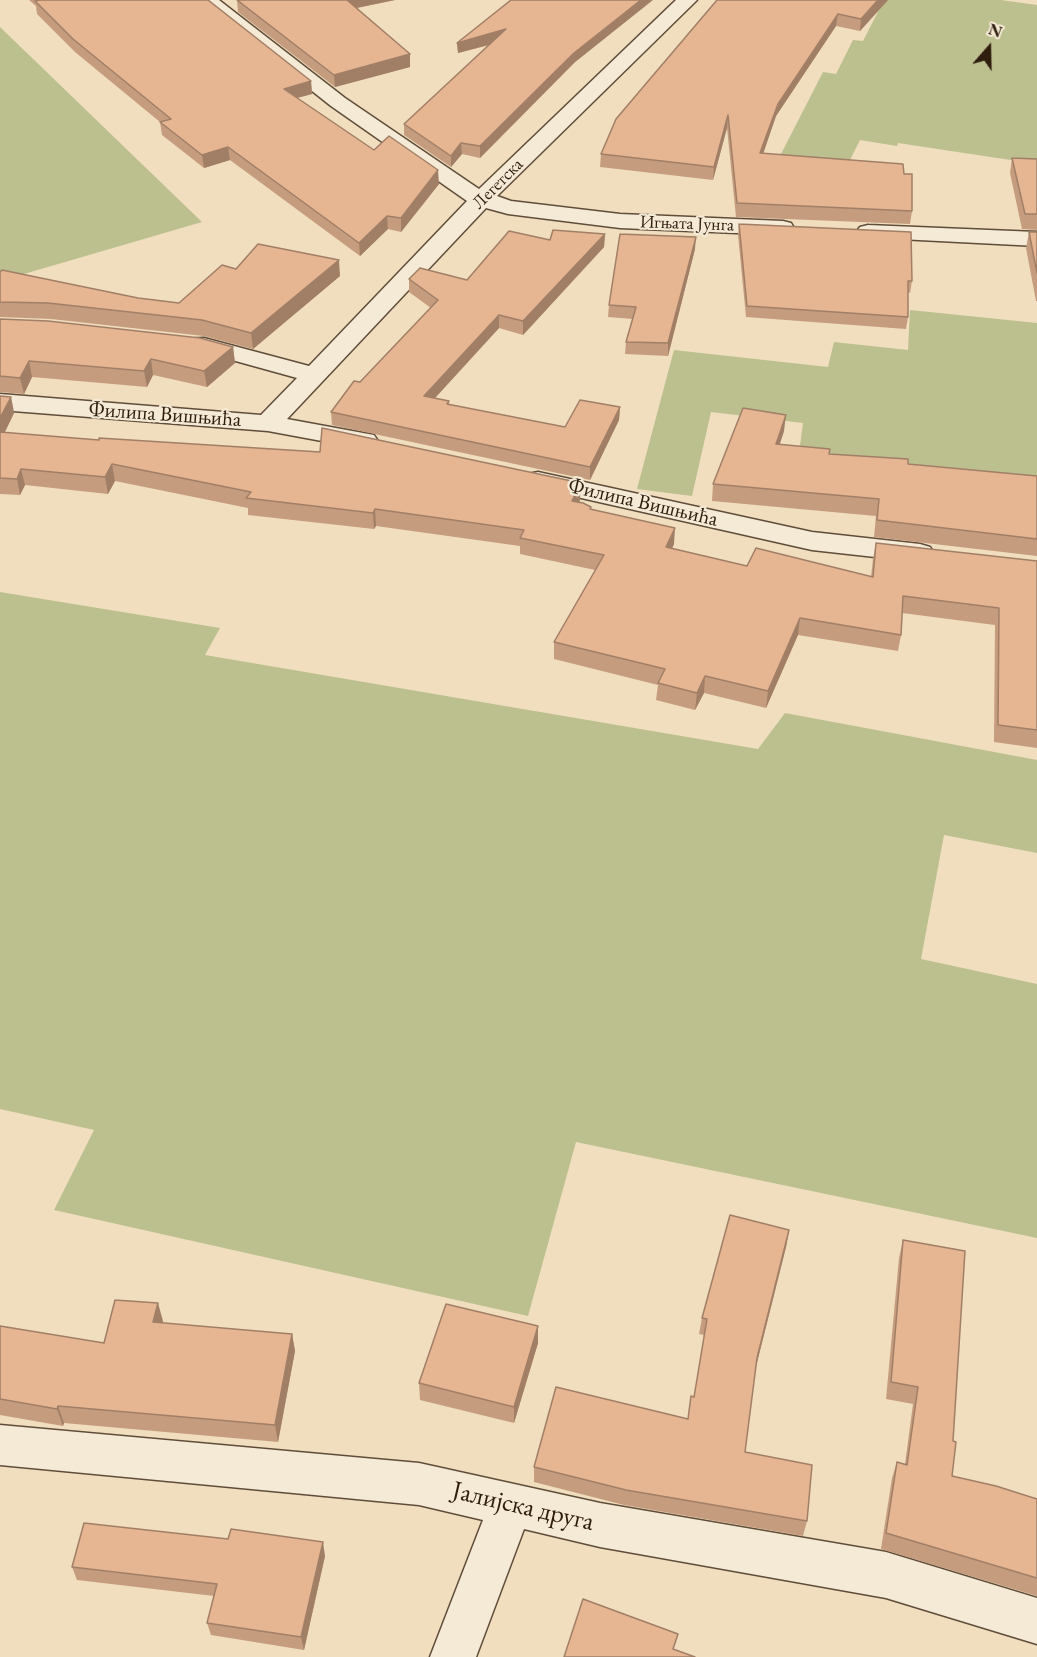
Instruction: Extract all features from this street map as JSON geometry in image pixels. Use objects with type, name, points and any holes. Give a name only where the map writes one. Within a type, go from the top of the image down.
[{"type":"street","name":"Легетска","points":[[268,423],[482,199],[687,0]]},
{"type":"street","points":[[213,5],[245,2]]},
{"type":"street","name":"Игњата Јунга","points":[[213,5],[338,102],[482,199],[508,207],[620,221],[799,229]]},
{"type":"street","points":[[846,231],[1037,239]]},
{"type":"street","points":[[169,342],[204,345],[315,375]]},
{"type":"street","name":"Филипа Вишњића","points":[[0,402],[268,423],[394,447]]},
{"type":"street","name":"Филипа Вишњића","points":[[515,474],[812,541],[944,556]]},
{"type":"street","name":"Јалијска друга","points":[[0,1445],[419,1484],[600,1525],[886,1575],[1037,1621]]},
{"type":"street","points":[[453,1657],[511,1504]]},
{"type":"green space","points":[[857,0],[1001,0],[1037,5],[1037,164],[898,143],[897,146],[860,140],[848,164],[781,154],[823,72],[836,74],[853,40],[863,41],[882,4]]},
{"type":"green space","points":[[0,27],[202,222],[0,281]]},
{"type":"green space","points":[[910,310],[1037,323],[1037,480],[799,453],[803,423],[711,412],[692,496],[637,489],[674,350],[828,367],[834,342],[908,350]]},
{"type":"green space","points":[[0,592],[220,628],[205,655],[758,749],[785,713],[1037,760],[1037,853],[944,835],[921,959],[1037,984],[1037,1238],[576,1142],[528,1316],[54,1210],[94,1130],[0,1109]]},
{"type":"building","points":[[208,0],[311,81],[284,89],[374,150],[389,136],[438,170],[401,218],[387,216],[359,243],[228,147],[202,155],[160,122],[171,119],[73,39],[35,1]]},
{"type":"building","points":[[237,0],[347,0],[410,54],[334,75]]},
{"type":"building","points":[[511,0],[641,0],[574,53],[480,146],[461,143],[451,156],[404,124],[506,29],[457,43]]},
{"type":"building","points":[[717,0],[878,0],[861,19],[838,14],[778,104],[760,153],[903,164],[904,174],[912,174],[912,211],[737,203],[728,115],[714,167],[601,154],[616,119]]},
{"type":"building","points":[[1012,158],[1037,159],[1037,214],[1025,214]]},
{"type":"building","points":[[739,224],[911,232],[912,281],[908,281],[908,317],[747,306]]},
{"type":"building","points":[[553,230],[605,234],[523,321],[499,315],[424,396],[449,401],[447,404],[565,427],[580,400],[620,407],[590,467],[331,412],[354,381],[360,382],[438,300],[409,279],[420,268],[467,280],[509,231],[550,240]]},
{"type":"building","points":[[1029,232],[1037,232],[1037,273]]},
{"type":"building","points":[[620,234],[696,237],[668,343],[626,342],[636,307],[609,305]]},
{"type":"building","points":[[258,244],[339,260],[251,333],[202,320],[48,303],[0,302],[0,272],[2,270],[138,298],[179,303],[222,265],[236,269]]},
{"type":"building","points":[[0,319],[48,321],[200,338],[233,347],[204,371],[151,359],[144,371],[29,361],[20,378],[0,376]]},
{"type":"building","points":[[0,396],[11,397],[0,418]]},
{"type":"building","points":[[743,408],[786,415],[776,444],[830,449],[829,454],[908,459],[908,464],[1037,476],[1037,539],[877,520],[879,499],[713,484]]},
{"type":"building","points":[[322,428],[581,483],[572,501],[583,503],[591,507],[590,509],[675,528],[666,547],[747,566],[756,548],[873,577],[876,543],[1037,561],[1037,730],[998,725],[999,608],[903,596],[901,635],[800,618],[768,691],[705,676],[697,693],[658,683],[665,669],[554,642],[604,555],[520,538],[524,530],[375,509],[373,513],[246,498],[251,492],[112,464],[105,477],[21,469],[17,479],[0,478],[0,432],[99,440],[99,438],[320,452]]},
{"type":"building","points":[[730,1215],[789,1230],[757,1358],[745,1452],[812,1465],[807,1521],[626,1490],[534,1467],[556,1387],[688,1419],[707,1319],[702,1318]]},
{"type":"building","points":[[903,1240],[965,1251],[953,1441],[956,1442],[952,1476],[996,1486],[1037,1499],[1037,1578],[886,1533],[897,1462],[907,1465],[918,1387],[891,1382]]},
{"type":"building","points":[[115,1300],[158,1303],[153,1322],[292,1334],[275,1425],[58,1406],[57,1409],[0,1399],[0,1326],[104,1343]]},
{"type":"building","points":[[446,1304],[538,1326],[514,1407],[419,1383]]},
{"type":"building","points":[[84,1523],[228,1539],[231,1529],[323,1542],[301,1637],[207,1623],[217,1584],[72,1567]]},
{"type":"building","points":[[583,1599],[678,1634],[673,1649],[695,1657],[564,1657]]}]
